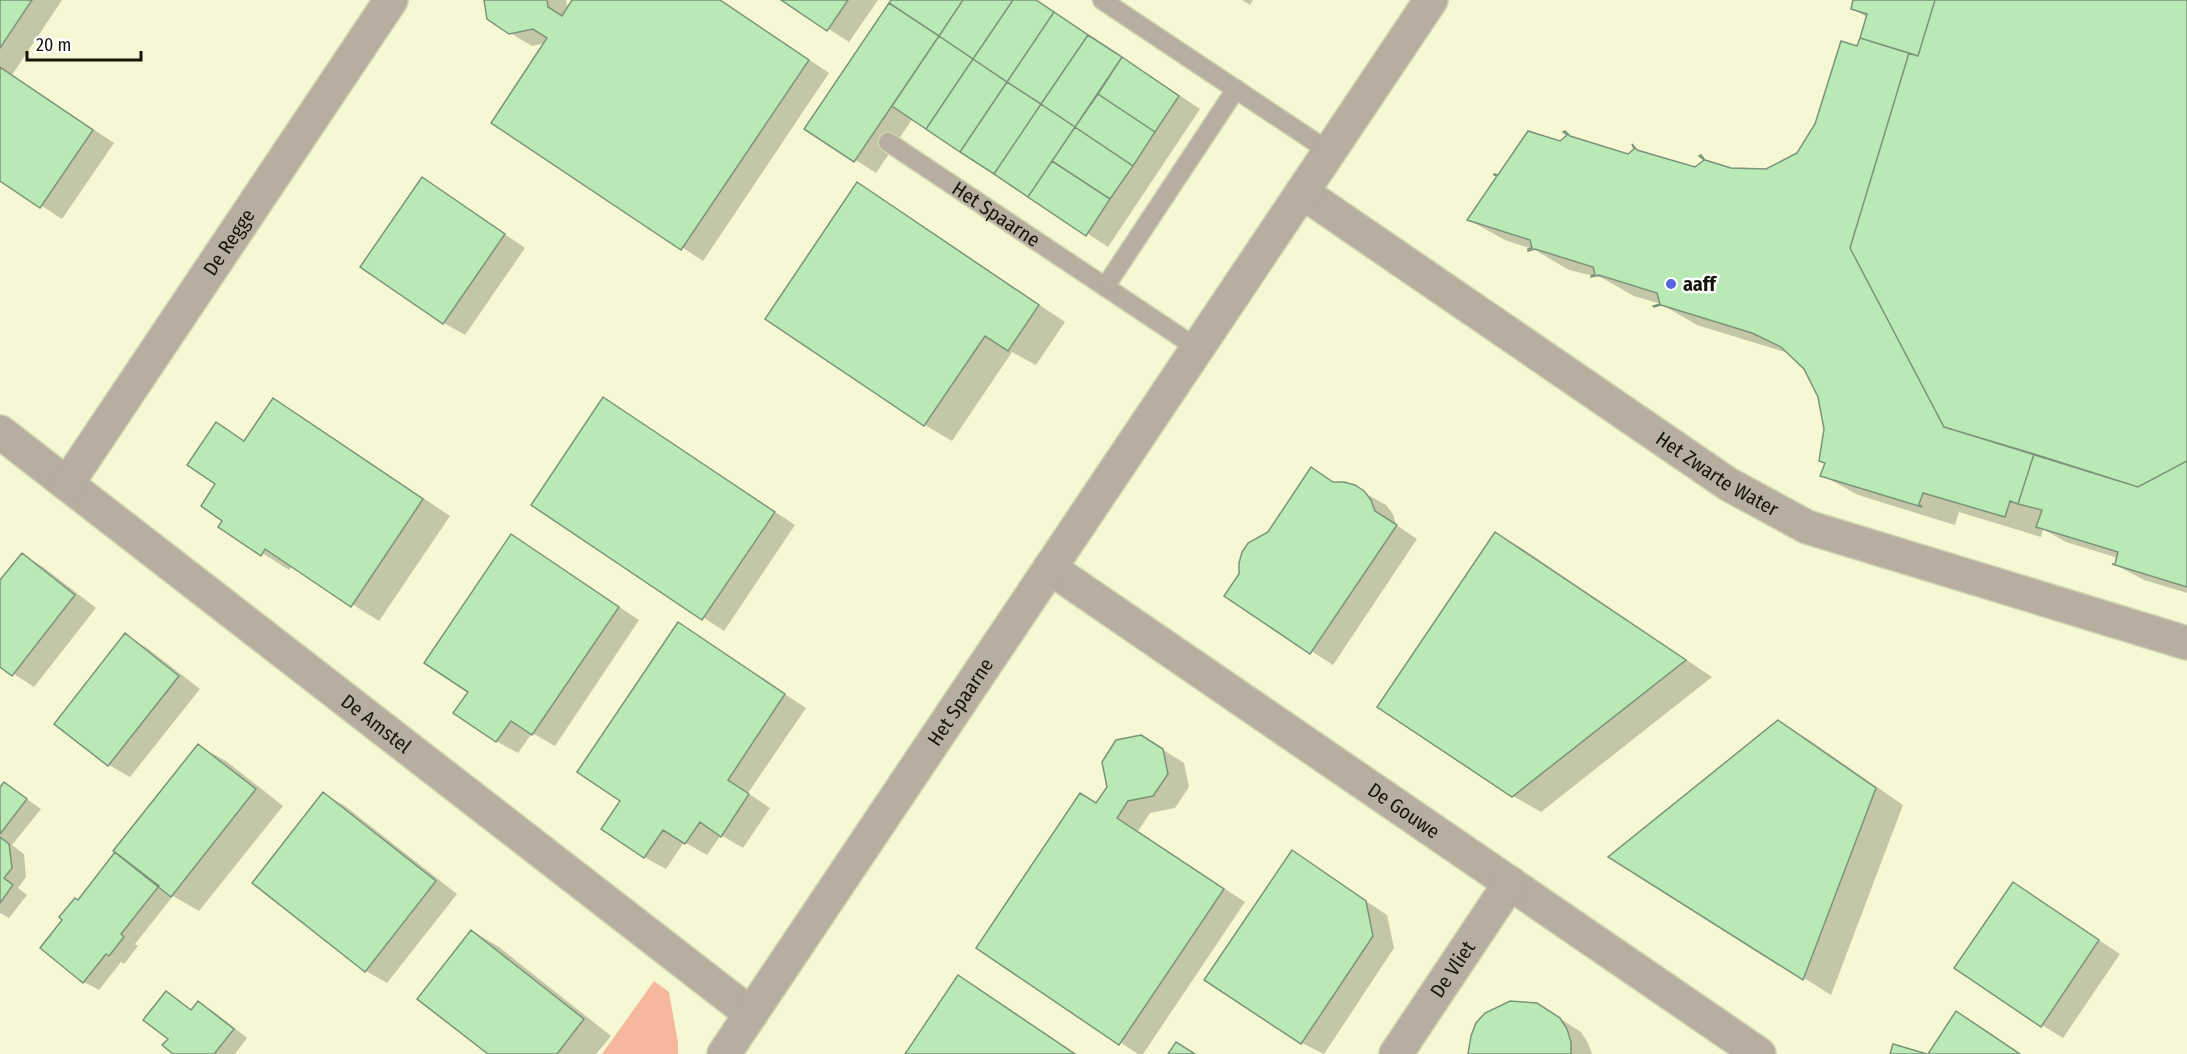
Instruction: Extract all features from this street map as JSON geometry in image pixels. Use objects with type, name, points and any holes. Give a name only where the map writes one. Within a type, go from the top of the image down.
[{"type":"street","name":"De Regge","points":[[67,484],[391,0]]},
{"type":"street","name":"Het Spaarne","points":[[724,1054],[1431,0]]},
{"type":"street","name":"Het Zwarte Water","points":[[1302,192],[1728,484],[1807,527],[2187,643]]},
{"type":"street","name":"De Amstel","points":[[0,432],[751,1014]]},
{"type":"street","name":"De Gouwe","points":[[1050,568],[1759,1054]]},
{"type":"street","name":"De Vliet","points":[[1396,1054],[1510,883]]},
{"type":"lane","points":[[1102,0],[1330,152]]},
{"type":"lane","points":[[1105,287],[1236,89]]},
{"type":"lane","name":"Het Spaarne","points":[[888,142],[1197,348]]},
{"type":"shaded area","points":[[654,981],[669,992],[678,1054],[602,1054]]},
{"type":"building","points":[[0,0],[32,0],[0,48]]},
{"type":"building","points":[[484,0],[547,0],[548,7],[562,16],[572,0],[720,0],[809,60],[681,250],[491,123],[547,38],[533,29],[509,34],[487,19]]},
{"type":"building","points":[[781,0],[848,0],[827,31]]},
{"type":"building","points":[[891,0],[963,0],[939,36],[889,3]]},
{"type":"building","points":[[963,0],[1013,0],[973,59],[939,36]]},
{"type":"building","points":[[1013,0],[1036,0],[1054,12],[1007,82],[973,59]]},
{"type":"building","points":[[1853,0],[1935,0],[1918,56],[1860,38],[1867,14],[1851,9]]},
{"type":"building","points":[[1935,0],[2187,0],[2187,461],[2138,487],[1944,427],[1850,248],[1909,53],[1918,56]]},
{"type":"building","points":[[889,3],[939,36],[854,162],[804,129]]},
{"type":"building","points":[[1054,12],[1088,35],[1041,104],[1007,82]]},
{"type":"building","points":[[1088,35],[1122,57],[1075,127],[1041,104]]},
{"type":"building","points":[[939,36],[973,59],[926,129],[892,106]]},
{"type":"building","points":[[1860,38],[1909,53],[1850,248],[1944,427],[2034,454],[2018,504],[2010,501],[2005,517],[1923,493],[1919,504],[1922,507],[1820,476],[1825,463],[1819,461],[1824,429],[1818,397],[1804,369],[1781,347],[1752,333],[1661,305],[1654,307],[1660,304],[1657,293],[1599,275],[1591,277],[1595,274],[1593,267],[1535,249],[1528,251],[1532,248],[1530,240],[1467,220],[1497,176],[1494,174],[1498,175],[1528,131],[1560,141],[1567,135],[1563,132],[1565,131],[1570,136],[1628,154],[1634,149],[1632,144],[1637,150],[1695,167],[1704,160],[1699,156],[1701,155],[1705,160],[1731,168],[1766,169],[1797,153],[1815,124],[1841,41],[1857,46]]},
{"type":"building","points":[[1122,57],[1179,96],[1155,132],[1098,94]]},
{"type":"building","points":[[973,59],[1007,82],[960,152],[926,129]]},
{"type":"building","points":[[0,67],[93,130],[40,208],[0,181]]},
{"type":"building","points":[[1007,82],[1041,104],[994,174],[960,152]]},
{"type":"building","points":[[1098,94],[1155,132],[1133,166],[1075,127]]},
{"type":"building","points":[[1041,104],[1075,127],[1028,197],[994,174]]},
{"type":"building","points":[[1075,127],[1133,166],[1110,199],[1052,161]]},
{"type":"building","points":[[1052,161],[1110,199],[1086,236],[1028,197]]},
{"type":"building","points":[[422,177],[505,234],[443,324],[360,267]]},
{"type":"building","points":[[857,182],[1039,305],[1008,351],[985,336],[924,426],[765,319]]},
{"type":"building","points":[[603,397],[775,512],[702,620],[531,505]]},
{"type":"building","points":[[273,398],[423,499],[351,607],[265,549],[261,556],[218,527],[222,521],[201,506],[215,484],[187,465],[216,422],[244,441]]},
{"type":"building","points":[[2034,454],[2138,487],[2187,461],[2187,587],[2112,564],[2115,564],[2118,552],[2036,527],[2042,510],[2018,504]]},
{"type":"building","points":[[1311,467],[1333,482],[1355,485],[1364,491],[1375,511],[1397,525],[1310,654],[1224,596],[1239,574],[1242,552],[1248,543],[1268,532]]},
{"type":"building","points":[[1495,532],[1686,660],[1512,797],[1377,707]]},
{"type":"building","points":[[511,534],[619,607],[532,735],[511,721],[496,742],[453,713],[468,692],[424,663]]},
{"type":"building","points":[[22,553],[75,595],[12,676],[0,667],[0,580]]},
{"type":"building","points":[[678,622],[785,694],[728,780],[749,794],[721,837],[700,822],[685,844],[663,830],[644,858],[601,829],[620,801],[577,772]]},
{"type":"building","points":[[125,633],[179,676],[108,766],[54,724]]},
{"type":"building","points":[[1778,720],[1876,788],[1803,980],[1608,857]]},
{"type":"building","points":[[1141,735],[1163,749],[1168,774],[1153,796],[1128,801],[1117,818],[1224,889],[1119,1045],[976,948],[1080,793],[1096,803],[1107,787],[1102,762],[1116,740]]},
{"type":"building","points":[[198,744],[256,789],[171,897],[113,851]]},
{"type":"building","points":[[4,782],[27,799],[0,834],[0,787]]},
{"type":"building","points":[[323,792],[436,881],[365,972],[252,883]]},
{"type":"building","points":[[0,837],[9,844],[12,868],[4,878],[13,885],[0,903]]},
{"type":"building","points":[[1292,850],[1366,901],[1373,936],[1301,1044],[1204,980]]},
{"type":"building","points":[[115,852],[159,886],[121,934],[124,937],[109,956],[106,954],[83,983],[40,948],[62,920],[59,917],[75,898],[78,900]]},
{"type":"building","points":[[2013,882],[2099,940],[2041,1027],[1954,968]]},
{"type":"building","points":[[471,930],[584,1019],[557,1054],[488,1054],[417,999]]},
{"type":"building","points":[[958,975],[1075,1054],[905,1054]]},
{"type":"building","points":[[166,991],[191,1010],[198,1001],[234,1029],[214,1054],[173,1054],[162,1045],[168,1039],[143,1020]]},
{"type":"building","points":[[1510,1001],[1537,1003],[1560,1018],[1571,1042],[1571,1054],[1468,1054],[1476,1023],[1485,1013]]},
{"type":"building","points":[[1956,1011],[2020,1054],[1928,1054]]},
{"type":"building","points":[[1176,1042],[1195,1054],[1168,1054]]},
{"type":"building","points":[[1893,1044],[1927,1054],[1890,1054]]},
{"type":"place","name":"aaff","points":[[1671,284]]}]
